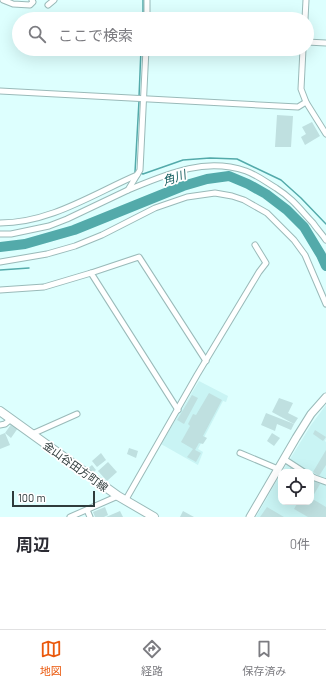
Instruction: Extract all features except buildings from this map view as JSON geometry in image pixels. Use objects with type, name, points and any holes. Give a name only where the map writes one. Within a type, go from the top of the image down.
[{"type":"main road","name":"金山谷田方町線","points":[[0,411],[122,499],[154,517]]},
{"type":"street","points":[[3,0],[13,4],[30,5],[33,2],[32,0]]},
{"type":"street","points":[[48,5],[54,0]]},
{"type":"street","points":[[147,0],[147,12]]},
{"type":"street","points":[[305,12],[306,0]]},
{"type":"street","points":[[314,42],[326,43]]},
{"type":"street","points":[[128,190],[140,170],[146,56]]},
{"type":"street","points":[[303,56],[301,89],[306,102],[326,134]]},
{"type":"street","points":[[0,91],[298,107],[306,102]]},
{"type":"street","points":[[0,234],[11,234],[49,226],[150,181],[186,169],[221,165],[247,172],[260,178],[290,197],[326,240]]},
{"type":"street","points":[[0,223],[35,218],[60,211],[137,175]]},
{"type":"street","points":[[0,262],[34,257],[75,246],[102,235],[154,208],[186,197],[215,193],[244,200],[267,213],[294,240],[305,255],[326,304]]},
{"type":"street","points":[[70,517],[122,499],[178,410],[266,262],[255,245]]},
{"type":"street","points":[[0,290],[44,287],[139,257],[206,361]]},
{"type":"street","points":[[90,273],[178,410]]},
{"type":"street","points":[[250,517],[311,414],[326,397]]},
{"type":"street","points":[[32,434],[77,414]]},
{"type":"street","points":[[0,425],[5,424],[11,419]]},
{"type":"street","points":[[240,453],[278,469]]},
{"type":"street","points":[[284,459],[299,469]]},
{"type":"street","points":[[314,478],[326,482]]},
{"type":"street","points":[[87,510],[90,517]]},
{"type":"shaded area","points":[[199,381],[228,396],[226,402],[223,401],[198,449],[203,452],[198,465],[161,444]]},
{"type":"shaded area","points":[[326,405],[326,517],[256,517],[278,478],[278,505],[314,505],[314,469],[284,469],[311,425]]},
{"type":"waterway","points":[[143,0],[143,12]]},
{"type":"waterway","points":[[139,97],[141,56]]},
{"type":"waterway","points":[[137,172],[135,172],[139,101]]},
{"type":"waterway","points":[[140,173],[143,174],[183,160],[210,158],[237,159],[281,180],[326,224]]},
{"type":"waterway","name":"角川","points":[[0,247],[25,244],[74,230],[183,186],[207,179],[229,176],[266,194],[287,210],[304,227],[326,266]]},
{"type":"waterway","points":[[0,270],[29,268]]}]
